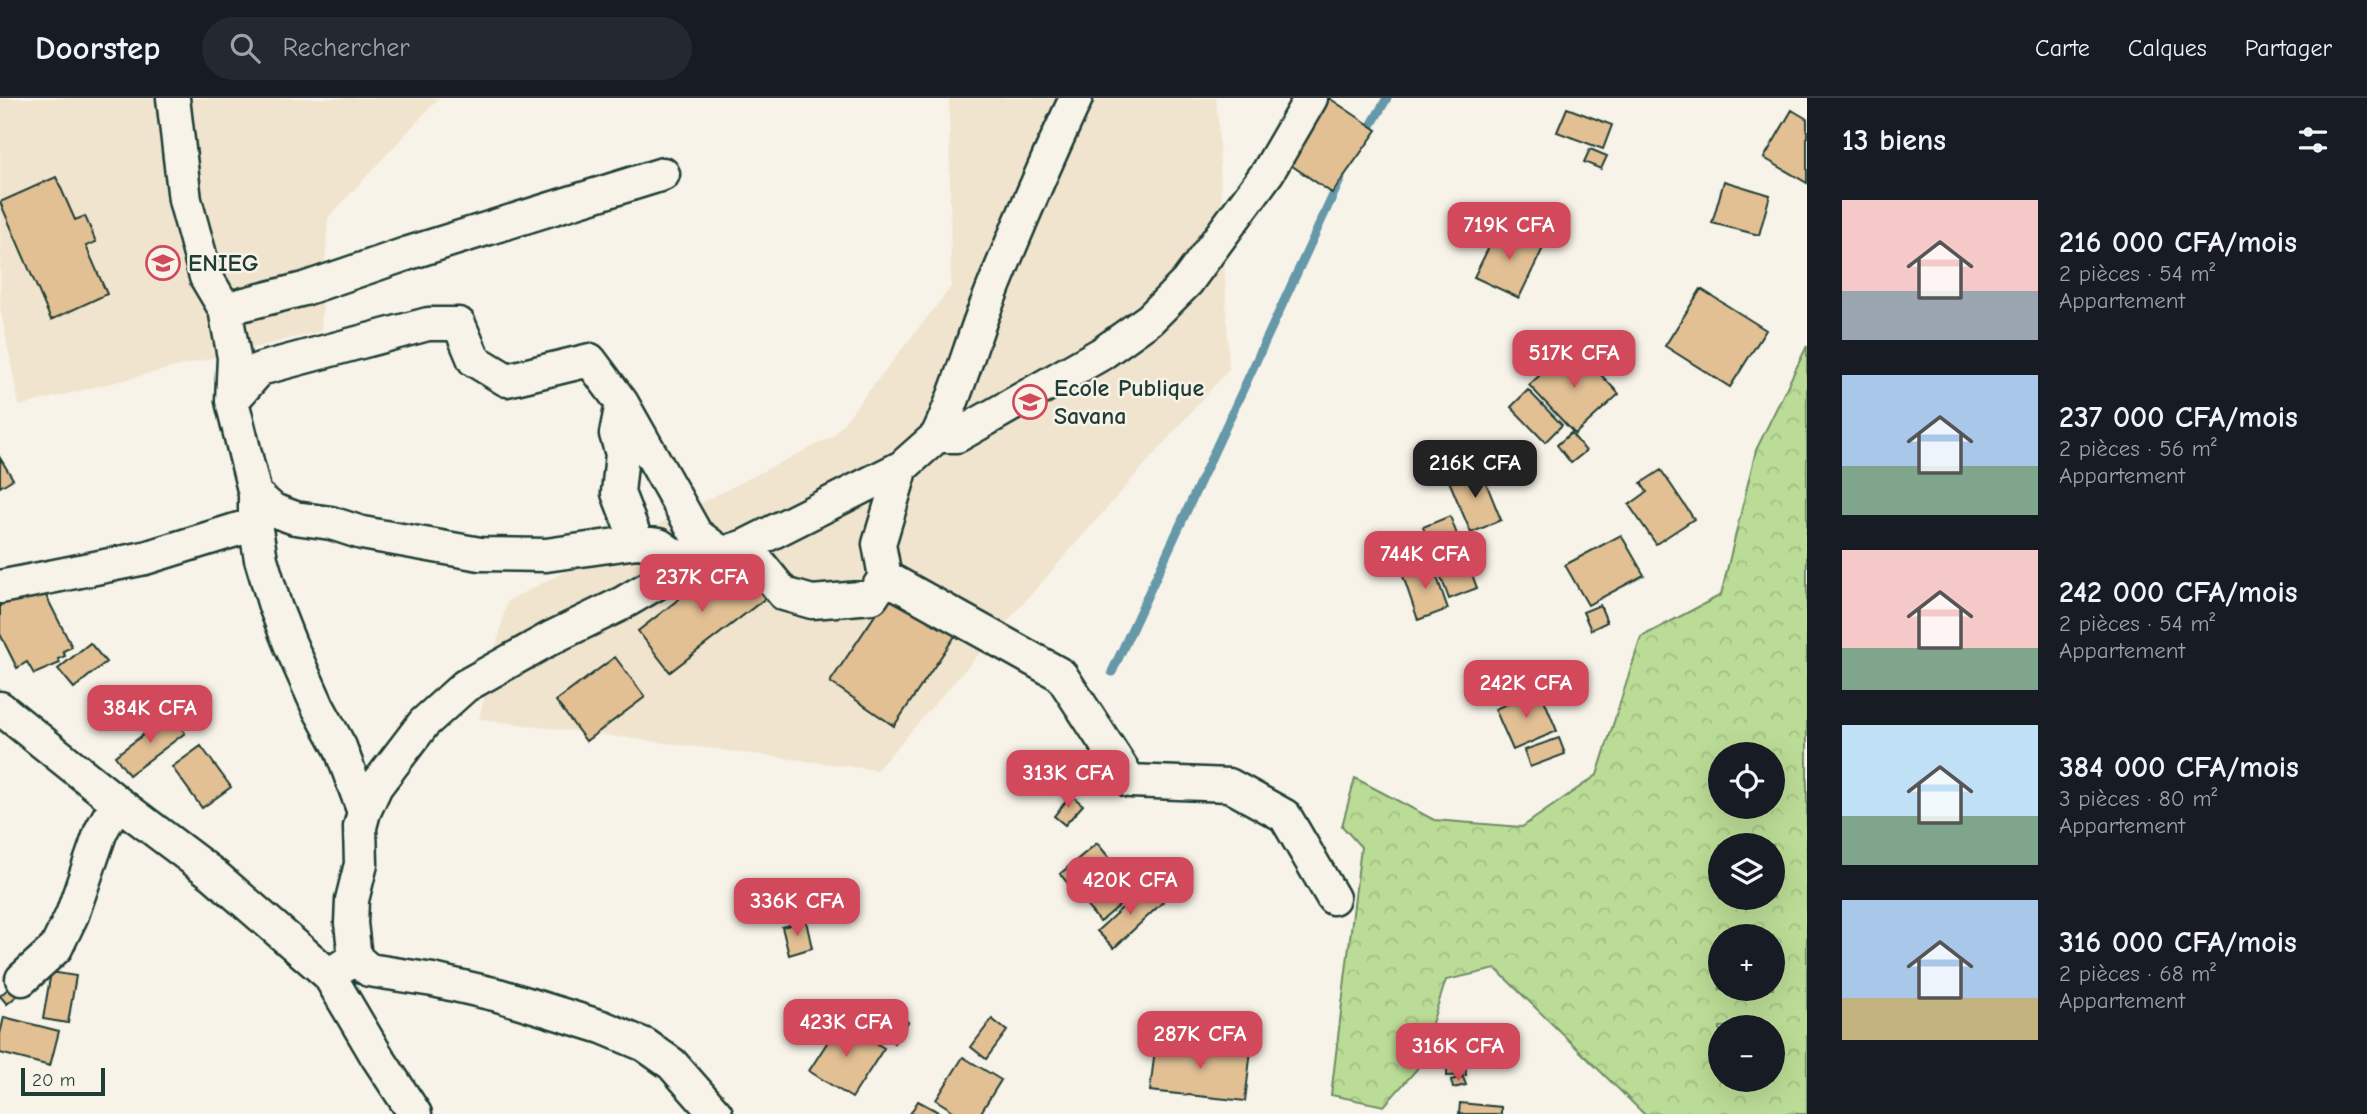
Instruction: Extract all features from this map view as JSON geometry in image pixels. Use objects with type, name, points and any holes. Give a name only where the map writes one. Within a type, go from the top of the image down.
[{"type":"street","points":[[173,98],[186,200],[206,277],[225,309],[234,357],[232,401],[255,509],[261,559],[275,606],[318,707],[340,747],[364,812]]},
{"type":"street","points":[[716,1114],[672,1064],[645,1045],[602,1027],[498,995],[433,980],[369,970],[355,958],[351,922],[352,900],[361,864],[360,827],[364,812],[376,786],[424,723],[465,686],[551,638],[621,604],[688,565],[733,549],[902,467],[937,436],[950,409],[971,343],[1036,182],[1076,98]]},
{"type":"street","points":[[937,436],[957,436],[1101,354],[1150,319],[1187,282],[1268,172],[1311,98]]},
{"type":"street","points":[[225,309],[304,289],[409,253],[663,174]]},
{"type":"street","points":[[232,401],[260,369],[428,324],[459,324],[474,360],[508,380],[590,360],[622,403],[696,534],[733,549],[784,594],[812,603],[872,597],[885,577],[879,544],[902,467]]},
{"type":"street","points":[[622,403],[616,434],[622,454],[618,493],[637,542]]},
{"type":"street","points":[[0,587],[145,558],[255,509],[273,510],[295,518],[331,523],[362,533],[480,554],[546,555],[637,542],[659,545],[688,565]]},
{"type":"street","points":[[885,577],[1061,675],[1130,781],[1229,785],[1285,816],[1333,898]]},
{"type":"street","points":[[0,708],[117,802],[214,875],[329,975],[415,1114]]},
{"type":"street","points":[[22,979],[56,947],[72,915],[101,831],[117,802]]},
{"type":"street","points":[[329,975],[355,958]]},
{"type":"shaded area","name":"ENIEG","points":[[0,98],[439,98],[328,218],[321,331],[19,406],[0,307]]},
{"type":"shaded area","name":"Ecole Publique Savana","points":[[949,98],[1216,98],[1229,369],[877,770],[479,719],[507,601],[833,436],[951,287]]},
{"type":"green space","points":[[1807,346],[1807,1114],[1644,1114],[1496,969],[1446,980],[1417,1069],[1384,1106],[1331,1095],[1361,847],[1342,826],[1355,778],[1434,820],[1522,827],[1597,775],[1641,637],[1721,595],[1756,450]]},
{"type":"building","points":[[1329,98],[1377,130],[1332,193],[1285,161]]},
{"type":"building","points":[[1567,108],[1612,125],[1603,149],[1557,132]]},
{"type":"building","points":[[1792,110],[1807,119],[1807,183],[1764,158]]},
{"type":"building","points":[[1590,149],[1607,156],[1601,169],[1584,162]]},
{"type":"building","points":[[56,177],[75,220],[85,216],[96,242],[86,246],[107,294],[51,320],[0,202]]},
{"type":"building","points":[[1724,181],[1770,195],[1759,235],[1712,223]]},
{"type":"building","points":[[1500,225],[1544,246],[1519,298],[1474,277]]},
{"type":"building","points":[[1701,289],[1766,330],[1730,387],[1665,346]]},
{"type":"building","points":[[1573,345],[1619,394],[1575,434],[1529,385]]},
{"type":"building","points":[[1528,390],[1562,425],[1545,442],[1511,407]]},
{"type":"building","points":[[1571,433],[1586,451],[1571,463],[1557,445]]},
{"type":"building","points":[[0,458],[13,479],[0,487]]},
{"type":"building","points":[[1480,468],[1501,520],[1471,533],[1449,481]]},
{"type":"building","points":[[1661,470],[1694,519],[1656,544],[1629,505],[1647,492],[1641,483]]},
{"type":"building","points":[[1450,516],[1477,588],[1449,599],[1423,527]]},
{"type":"building","points":[[1621,535],[1644,575],[1588,605],[1565,565]]},
{"type":"building","points":[[734,556],[767,597],[670,672],[638,631]]},
{"type":"building","points":[[1432,563],[1448,609],[1418,620],[1402,573]]},
{"type":"building","points":[[40,584],[72,647],[63,651],[65,656],[58,659],[60,663],[34,674],[27,662],[17,668],[0,634],[0,604]]},
{"type":"building","points":[[890,593],[955,636],[894,726],[830,682]]},
{"type":"building","points":[[1600,605],[1607,622],[1591,630],[1583,612]]},
{"type":"building","points":[[90,643],[106,662],[74,688],[58,669]]},
{"type":"building","points":[[615,657],[645,697],[586,741],[556,701]]},
{"type":"building","points":[[1540,690],[1557,731],[1513,750],[1495,709]]},
{"type":"building","points":[[171,714],[185,733],[129,775],[115,756]]},
{"type":"building","points":[[1559,738],[1565,754],[1530,767],[1524,750]]},
{"type":"building","points":[[201,746],[231,787],[202,808],[172,767]]},
{"type":"building","points":[[1071,795],[1083,805],[1065,825],[1054,816]]},
{"type":"building","points":[[1097,843],[1137,891],[1100,922],[1060,874]]},
{"type":"building","points":[[1147,885],[1163,902],[1114,948],[1097,931]]},
{"type":"building","points":[[806,921],[812,948],[789,955],[782,927]]},
{"type":"building","points":[[51,972],[76,976],[68,1023],[43,1019]]},
{"type":"building","points":[[11,986],[18,995],[7,1004],[0,996]]},
{"type":"building","points":[[895,1013],[908,1022],[894,1043],[881,1033]]},
{"type":"building","points":[[4,1017],[59,1031],[50,1066],[0,1053]]},
{"type":"building","points":[[992,1019],[1007,1031],[986,1059],[971,1047]]},
{"type":"building","points":[[841,1021],[884,1048],[852,1098],[809,1071]]},
{"type":"building","points":[[1156,1040],[1251,1050],[1245,1101],[1150,1091]]},
{"type":"building","points":[[963,1057],[1001,1080],[980,1114],[958,1114],[936,1100]]},
{"type":"building","points":[[1465,1059],[1466,1075],[1447,1076],[1447,1060]]},
{"type":"building","points":[[1463,1077],[1466,1085],[1453,1088],[1451,1080]]},
{"type":"building","points":[[918,1101],[942,1114],[910,1114]]},
{"type":"building","points":[[1460,1103],[1501,1107],[1501,1114],[1459,1114]]},
{"type":"waterway","points":[[1365,136],[1387,98]]},
{"type":"waterway","points":[[1112,672],[1341,178]]},
{"type":"place","name":"ENIEG","points":[[163,263]]},
{"type":"place","name":"Ecole Publique Savana","points":[[1030,402]]}]
